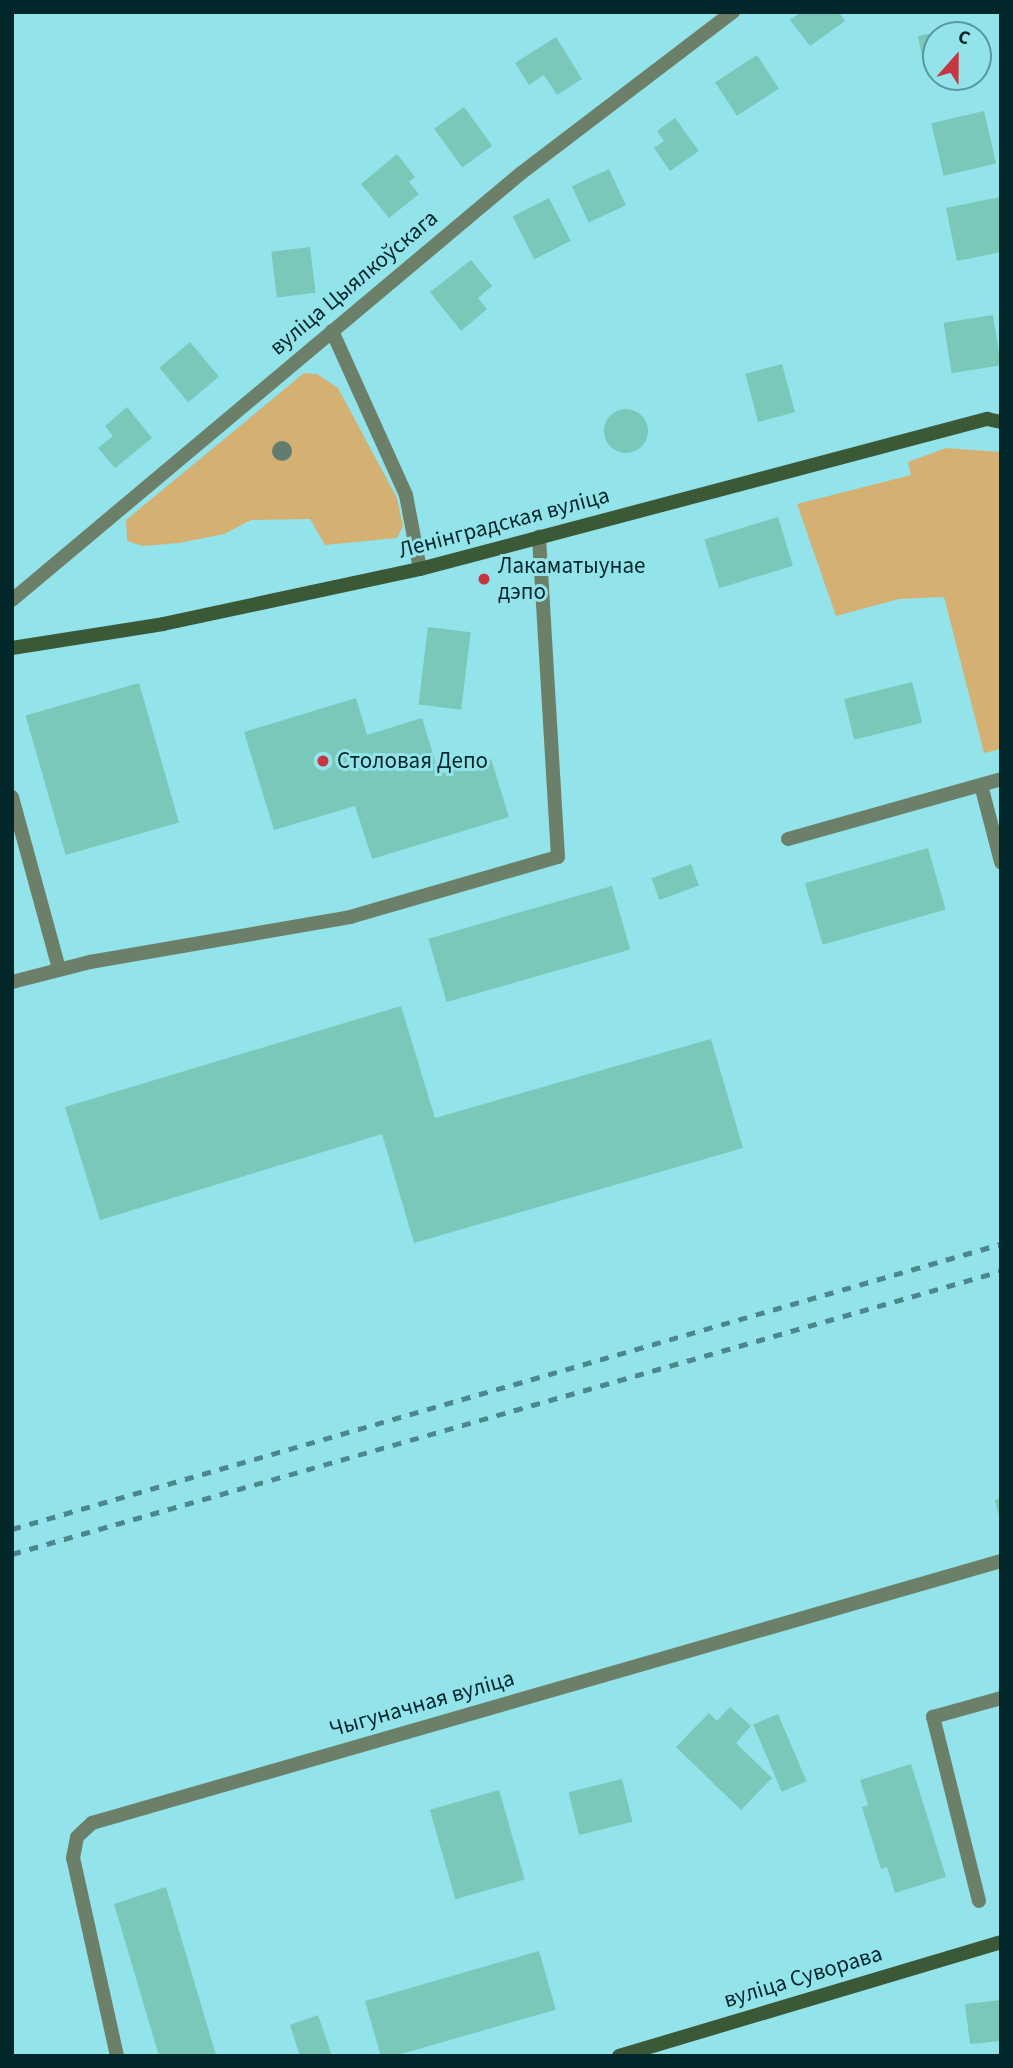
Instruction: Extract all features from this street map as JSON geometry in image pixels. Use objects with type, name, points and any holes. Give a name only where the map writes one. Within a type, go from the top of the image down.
[{"type":"street","name":"вуліца Цыялкоўскага","points":[[12,600],[520,174],[733,12]]},
{"type":"street","points":[[332,331],[406,495],[420,569]]},
{"type":"street","name":"Ленінградская вуліца","points":[[12,648],[163,624],[420,569],[987,419],[1001,422]]},
{"type":"street","points":[[12,982],[59,969],[350,917],[558,857],[539,537]]},
{"type":"street","points":[[788,839],[1001,779]]},
{"type":"street","points":[[981,785],[1001,862]]},
{"type":"street","points":[[12,797],[59,969]]},
{"type":"street","name":"Чыгуначная вуліца","points":[[117,2056],[73,1858],[77,1837],[92,1823],[1001,1561]]},
{"type":"street","points":[[979,1901],[933,1717],[1001,1698]]},
{"type":"street","name":"вуліца Суворава","points":[[619,2056],[1001,1942]]},
{"type":"shaded area","points":[[304,373],[317,374],[338,388],[397,498],[403,526],[397,538],[325,545],[310,519],[251,520],[224,534],[179,543],[143,546],[127,541],[126,520]]},
{"type":"shaded area","points":[[946,448],[1001,452],[1001,749],[984,753],[944,597],[899,599],[836,616],[797,504],[911,475],[908,462]]},
{"type":"building","points":[[801,12],[839,12],[845,21],[810,46],[790,20]]},
{"type":"building","points":[[922,35],[922,57],[918,36]]},
{"type":"building","points":[[556,37],[582,79],[557,95],[544,75],[529,85],[515,63]]},
{"type":"building","points":[[757,55],[779,89],[737,116],[715,82]]},
{"type":"building","points":[[464,107],[492,146],[462,168],[434,129]]},
{"type":"building","points":[[984,111],[996,164],[944,176],[931,123]]},
{"type":"building","points":[[675,118],[699,151],[670,171],[654,148],[664,141],[657,131]]},
{"type":"building","points":[[397,154],[415,177],[409,182],[419,194],[389,218],[361,184]]},
{"type":"building","points":[[609,169],[626,205],[589,223],[572,186]]},
{"type":"building","points":[[1000,197],[1001,252],[957,261],[946,208]]},
{"type":"building","points":[[549,198],[571,241],[534,259],[512,217]]},
{"type":"building","points":[[310,247],[316,293],[277,297],[271,252]]},
{"type":"building","points":[[471,260],[492,286],[478,298],[487,309],[461,331],[430,292]]},
{"type":"building","points":[[993,315],[1001,365],[952,373],[944,323]]},
{"type":"building","points":[[190,342],[219,376],[188,402],[159,368]]},
{"type":"building","points":[[782,364],[795,412],[758,422],[745,374]]},
{"type":"building","points":[[127,407],[152,438],[115,468],[98,448],[113,436],[105,426]]},
{"type":"building","points":[[626,409],[641,416],[648,431],[641,446],[626,453],[611,446],[604,431],[611,416]]},
{"type":"building","points":[[778,517],[793,566],[719,588],[704,540]]},
{"type":"building","points":[[428,627],[471,632],[461,710],[418,704]]},
{"type":"building","points":[[912,682],[922,723],[854,740],[844,699]]},
{"type":"building","points":[[139,683],[179,822],[66,855],[26,716]]},
{"type":"building","points":[[356,698],[367,735],[422,718],[439,774],[491,759],[509,817],[372,859],[355,806],[274,830],[244,732]]},
{"type":"building","points":[[928,848],[946,910],[823,945],[805,883]]},
{"type":"building","points":[[691,864],[699,886],[659,900],[652,878]]},
{"type":"building","points":[[612,886],[630,949],[447,1002],[428,939]]},
{"type":"building","points":[[401,1006],[435,1118],[711,1039],[743,1148],[414,1243],[382,1134],[100,1220],[65,1107]]},
{"type":"building","points":[[1001,1498],[1001,1520],[1000,1520],[995,1500]]},
{"type":"building","points":[[730,1707],[751,1726],[736,1743],[772,1778],[741,1810],[676,1747],[709,1713],[717,1721]]},
{"type":"building","points":[[778,1714],[807,1781],[782,1792],[753,1725]]},
{"type":"building","points":[[911,1764],[946,1877],[895,1893],[887,1867],[881,1869],[862,1807],[868,1805],[860,1780]]},
{"type":"building","points":[[622,1779],[633,1822],[579,1835],[569,1792]]},
{"type":"building","points":[[499,1790],[525,1879],[455,1899],[430,1810]]},
{"type":"building","points":[[166,1887],[216,2055],[159,2056],[114,1904]]},
{"type":"building","points":[[539,1951],[556,2010],[394,2056],[381,2056],[365,2001]]},
{"type":"building","points":[[1001,2000],[1001,2041],[970,2044],[965,2004]]},
{"type":"building","points":[[318,2015],[332,2056],[300,2056],[290,2025]]},
{"type":"railway","points":[[12,1529],[1001,1244]]},
{"type":"railway","points":[[12,1554],[1001,1271]]},
{"type":"place","name":"Лакаматыунае дэпо","points":[[484,579]]},
{"type":"place","name":"Столовая Депо","points":[[323,761]]}]
